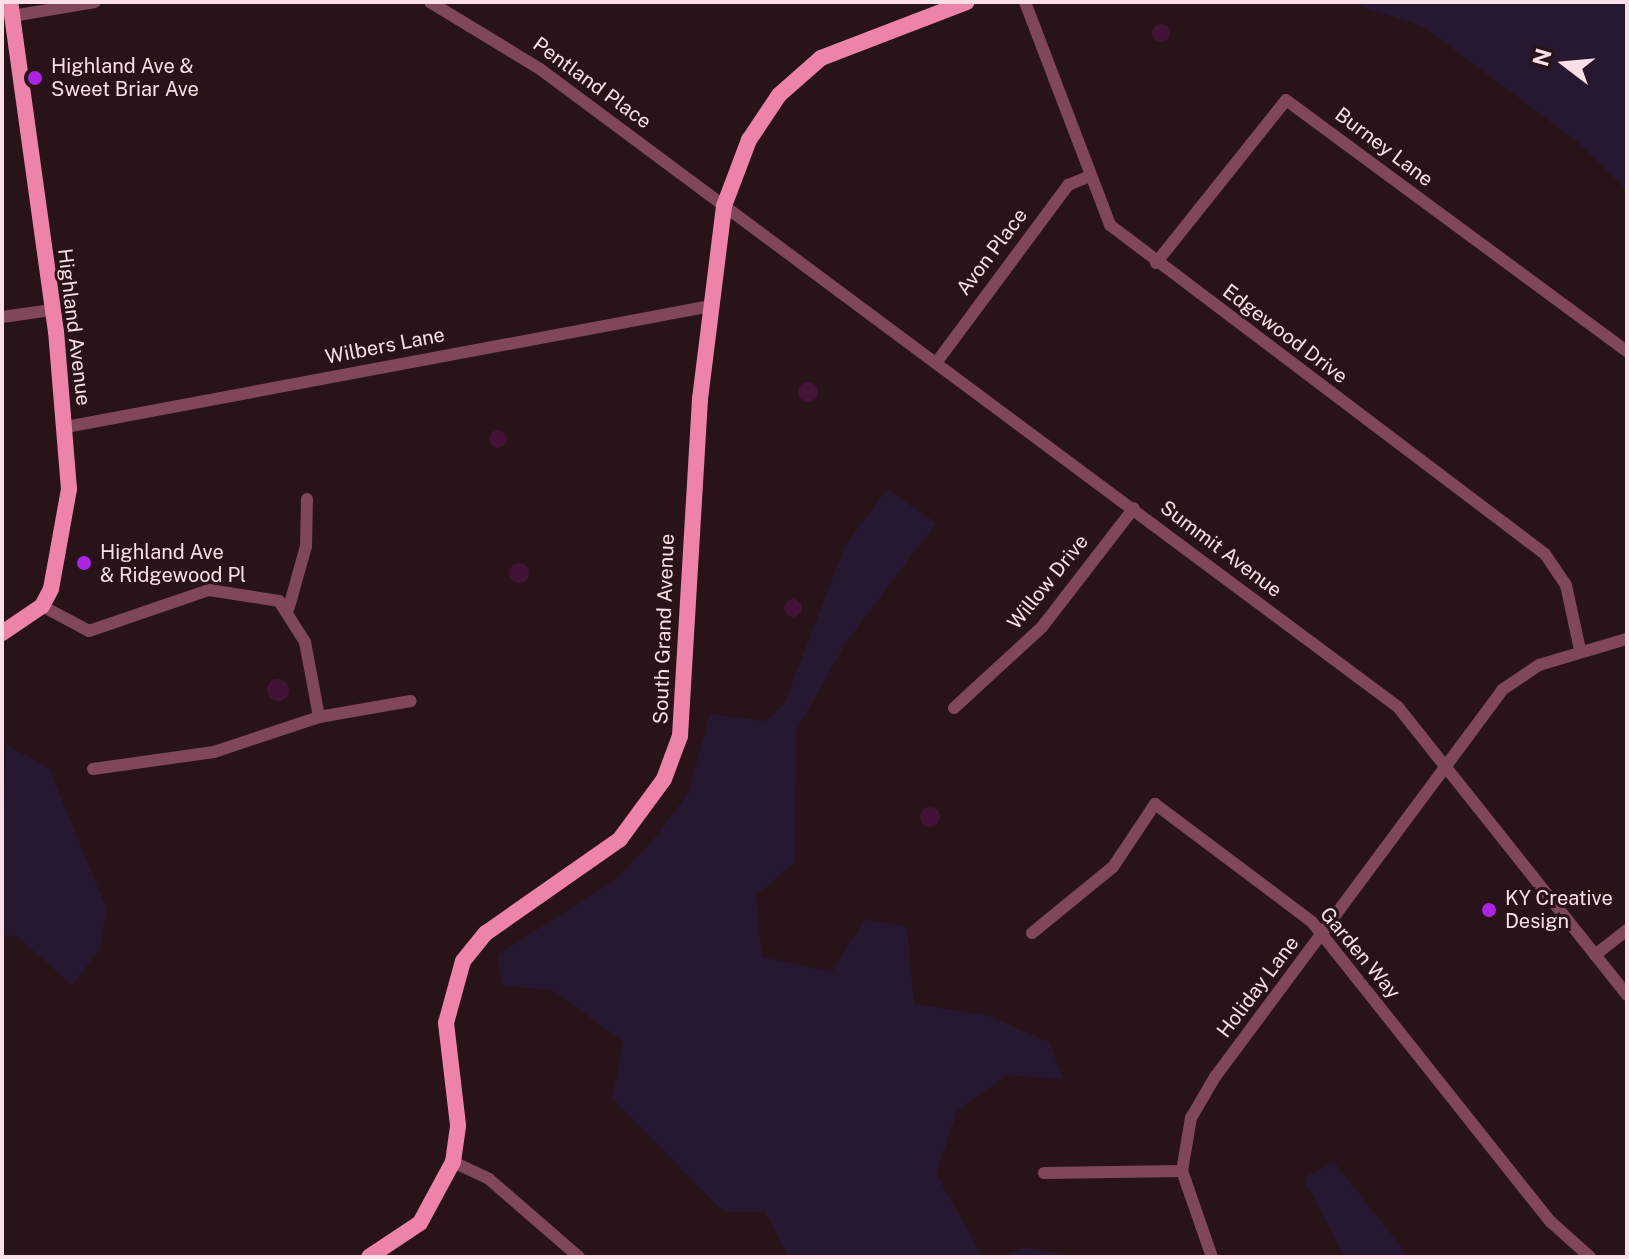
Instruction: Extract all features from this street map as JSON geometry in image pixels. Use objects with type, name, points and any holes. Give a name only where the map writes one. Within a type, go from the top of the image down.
[{"type":"main road","name":"South Grand Avenue","points":[[369,1257],[420,1223],[453,1162],[458,1125],[446,1023],[463,961],[486,933],[620,839],[664,779],[680,736],[688,514],[711,306],[724,206],[749,140],[797,76],[859,39],[967,2]]},
{"type":"main road","name":"Highland Avenue","points":[[11,9],[9,39],[52,310],[66,427],[64,548],[42,606]]},
{"type":"main road","points":[[2,633],[42,606]]},
{"type":"street","points":[[11,9],[95,2]]},
{"type":"street","name":"Pentland Place","points":[[430,2],[457,7],[724,206]]},
{"type":"street","name":"Edgewood Drive","points":[[1025,2],[1110,225],[1156,263],[1545,554],[1566,585],[1580,650]]},
{"type":"street","name":"Burney Lane","points":[[1156,263],[1286,100],[1627,351]]},
{"type":"street","name":"Avon Place","points":[[936,363],[1068,185],[1090,176]]},
{"type":"street","name":"Summit Avenue","points":[[724,206],[1398,707],[1447,764],[1627,995]]},
{"type":"street","name":"Wilbers Lane","points":[[66,427],[711,306]]},
{"type":"street","points":[[2,317],[52,310]]},
{"type":"street","points":[[307,499],[306,546],[289,607],[309,654],[319,717]]},
{"type":"street","name":"Willow Drive","points":[[954,708],[1042,627],[1134,508]]},
{"type":"street","points":[[42,606],[89,631],[209,590],[289,607]]},
{"type":"street","points":[[1447,764],[1502,690],[1580,650],[1627,639]]},
{"type":"street","points":[[93,769],[214,752],[319,717],[411,701]]},
{"type":"street","name":"Holiday Lane","points":[[1182,1171],[1200,1101],[1447,764]]},
{"type":"street","name":"Garden Way","points":[[1032,933],[1113,867],[1155,804],[1322,935],[1551,1222],[1590,1257]]},
{"type":"street","points":[[1595,955],[1627,930]]},
{"type":"street","points":[[453,1162],[489,1179],[579,1257]]},
{"type":"street","points":[[1044,1173],[1182,1171],[1212,1257]]},
{"type":"shaded area","points":[[1348,2],[1627,2],[1627,190],[1575,140],[1424,27]]},
{"type":"shaded area","points":[[1161,24],[1170,33],[1161,42],[1152,33]]},
{"type":"shaded area","points":[[808,382],[815,385],[818,392],[815,399],[808,402],[801,399],[798,392],[801,385]]},
{"type":"shaded area","points":[[498,430],[507,439],[498,448],[489,439]]},
{"type":"shaded area","points":[[887,489],[936,523],[845,644],[796,731],[795,862],[756,896],[762,957],[832,972],[865,919],[907,927],[914,1004],[987,1015],[1049,1042],[1063,1079],[1007,1075],[957,1111],[936,1174],[983,1257],[789,1257],[765,1212],[724,1212],[612,1098],[624,1042],[552,990],[503,986],[497,955],[615,880],[654,839],[688,794],[710,714],[766,721],[784,704],[846,544]]},
{"type":"shaded area","points":[[519,563],[526,566],[529,573],[526,580],[519,583],[512,580],[509,573],[512,566]]},
{"type":"shaded area","points":[[793,599],[802,608],[793,617],[784,608]]},
{"type":"shaded area","points":[[278,679],[286,682],[289,690],[286,698],[278,701],[270,698],[267,690],[270,682]]},
{"type":"shaded area","points":[[5,744],[49,768],[107,910],[99,951],[72,985],[18,937],[2,935]]},
{"type":"shaded area","points":[[930,807],[937,810],[940,817],[937,824],[930,827],[923,824],[920,817],[923,810]]},
{"type":"shaded area","points":[[1334,1162],[1409,1257],[1345,1257],[1303,1178]]},
{"type":"shaded area","points":[[1025,1248],[1085,1257],[998,1257]]},
{"type":"place","name":"Highland Ave & Sweet Briar Ave","points":[[35,78]]},
{"type":"place","name":"Highland Ave & Ridgewood Pl","points":[[84,563]]},
{"type":"place","name":"KY Creative Design","points":[[1489,910]]}]
